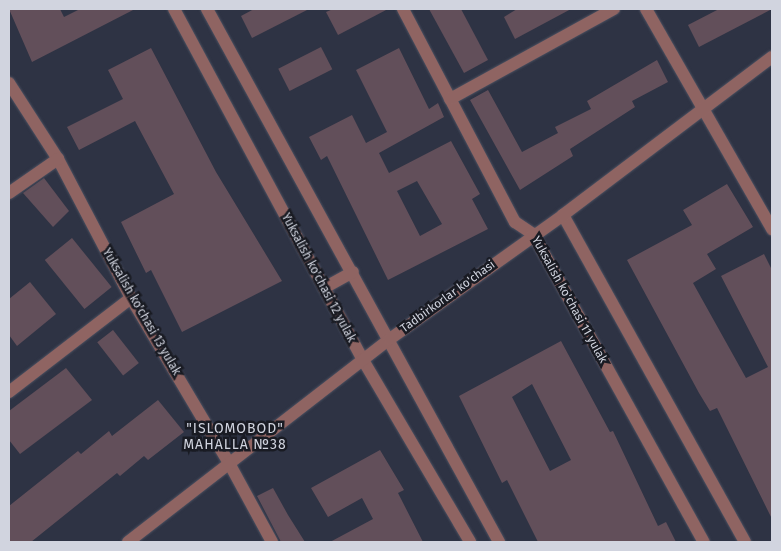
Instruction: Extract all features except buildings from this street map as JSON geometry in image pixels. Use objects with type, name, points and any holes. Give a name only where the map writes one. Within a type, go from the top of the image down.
[{"type":"street","name":"Yuksalish ko'chasi 12 yulak","points":[[174,9],[363,360],[470,542]]},
{"type":"street","points":[[207,9],[390,339],[499,542]]},
{"type":"street","name":"Yuksalish ko'chasi 11 yulak","points":[[402,9],[515,222],[533,234],[704,542]]},
{"type":"street","points":[[450,99],[614,9]]},
{"type":"street","points":[[646,9],[772,229]]},
{"type":"street","name":"Tadbirkorlar ko'chasi","points":[[128,542],[390,339],[533,234],[563,215],[772,57]]},
{"type":"street","name":"Yuksalish ko'chasi 13 yulak","points":[[9,83],[58,159],[131,298],[229,463],[272,542]]},
{"type":"street","points":[[9,193],[58,159]]},
{"type":"street","points":[[563,215],[745,542]]},
{"type":"street","points":[[324,288],[353,272]]},
{"type":"street","points":[[9,392],[131,298]]},
{"type":"district","name":"\"ISLOMOBOD\" MAHALLA №38","points":[[235,438]]}]
